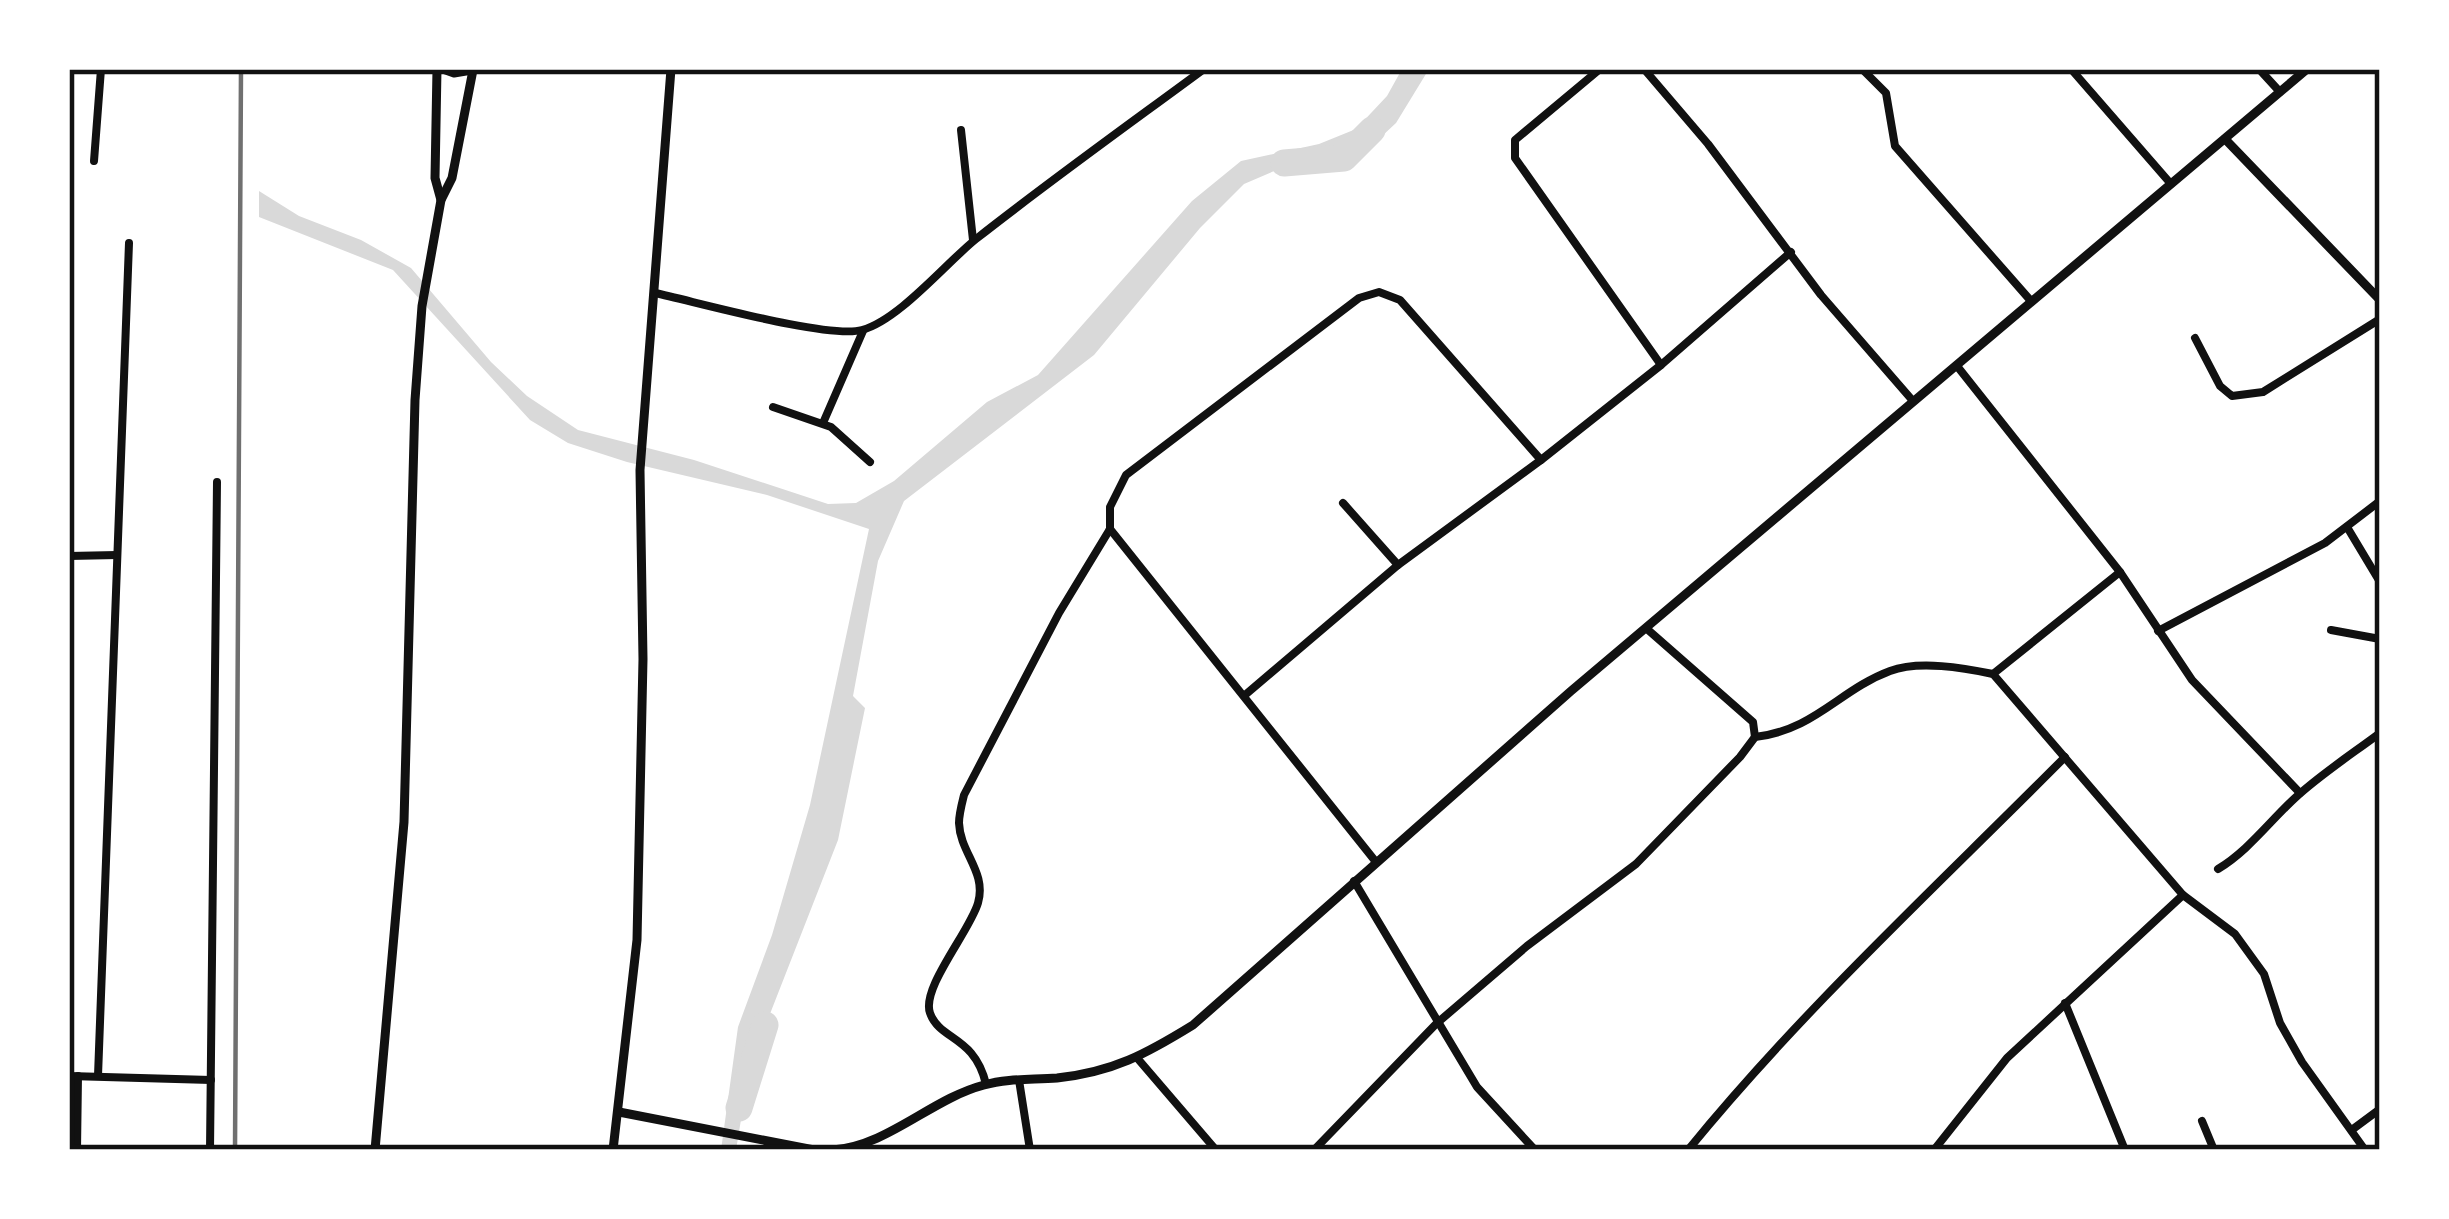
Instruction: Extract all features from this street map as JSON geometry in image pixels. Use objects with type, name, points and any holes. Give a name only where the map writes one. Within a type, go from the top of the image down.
[{"type":"street","points":[[94,161],[101,69]]},
{"type":"street","points":[[376,1150],[404,822],[415,400],[422,306],[441,200],[452,178],[473,69],[454,73],[440,69],[435,178],[441,200]]},
{"type":"street","points":[[614,1150],[637,940],[643,659],[640,470],[671,69]]},
{"type":"street","points":[[656,293],[839,332],[864,329],[888,316],[973,242],[1204,69]]},
{"type":"street","points":[[1600,69],[1515,140],[1515,158],[1661,365]]},
{"type":"street","points":[[1644,69],[1821,295],[1913,401]]},
{"type":"street","points":[[1654,79],[1665,69]]},
{"type":"street","points":[[1862,69],[1886,93],[1895,146],[2031,302]]},
{"type":"street","points":[[2072,69],[2171,184]]},
{"type":"street","points":[[2259,69],[2281,92]]},
{"type":"street","points":[[833,1150],[873,1140],[939,1102],[986,1084],[1098,1072],[1138,1059],[1193,1025],[1647,629],[2307,69]]},
{"type":"street","points":[[961,130],[973,242]]},
{"type":"street","points":[[2225,139],[2380,300]]},
{"type":"street","points":[[98,1076],[129,243]]},
{"type":"street","points":[[1245,694],[1398,566],[1661,365],[1791,252]]},
{"type":"street","points":[[986,1084],[976,1053],[935,1022],[927,1009],[929,994],[980,898],[982,880],[964,847],[958,821],[964,795],[1058,613],[1110,529],[1110,507],[1126,475],[1359,298],[1379,292],[1400,300],[1541,460]]},
{"type":"street","points":[[2195,338],[2220,386],[2232,396],[2247,396],[2263,392],[2380,319]]},
{"type":"street","points":[[823,423],[864,329]]},
{"type":"street","points":[[1958,366],[2120,572],[2192,680],[2300,794]]},
{"type":"street","points":[[773,407],[823,423],[870,462]]},
{"type":"street","points":[[210,1150],[217,482]]},
{"type":"street","points":[[2158,631],[2304,555],[2380,501]]},
{"type":"street","points":[[1343,503],[1398,566]]},
{"type":"street","points":[[2347,527],[2380,582]]},
{"type":"street","points":[[1110,529],[1376,862]]},
{"type":"street","points":[[69,556],[117,555]]},
{"type":"street","points":[[1994,674],[2120,572]]},
{"type":"street","points":[[1314,1150],[1436,1024],[1527,946],[1636,864],[1741,758],[1755,737],[1753,722],[1647,629]]},
{"type":"street","points":[[2330,630],[2380,639]]},
{"type":"street","points":[[1755,737],[1795,729],[1888,671],[1948,668],[1994,674],[2183,895],[2235,934],[2264,974],[2279,1023],[2302,1062],[2365,1150]]},
{"type":"street","points":[[2218,869],[2240,856],[2300,794],[2380,733]]},
{"type":"street","points":[[1688,1150],[1848,971],[2065,757]]},
{"type":"street","points":[[1354,881],[1478,1087],[1535,1150]]},
{"type":"street","points":[[1934,1150],[2007,1058],[2183,895]]},
{"type":"street","points":[[2065,1003],[2125,1150]]},
{"type":"street","points":[[1138,1059],[1216,1150]]},
{"type":"street","points":[[77,1150],[73,1076],[212,1080]]},
{"type":"street","points":[[1018,1080],[1030,1150]]},
{"type":"street","points":[[2353,1129],[2380,1108]]},
{"type":"street","points":[[619,1112],[814,1150]]},
{"type":"street","points":[[2202,1121],[2214,1150]]},
{"type":"shaded area","points":[[1402,69],[1429,69],[1396,123],[1367,150],[1281,168],[1244,184],[1200,228],[1094,355],[904,501],[878,561],[853,696],[865,708],[838,840],[750,1065],[736,1150],[721,1150],[738,1027],[772,935],[810,805],[869,529],[767,495],[568,443],[530,420],[393,270],[259,217],[259,191],[299,216],[361,240],[411,268],[491,362],[527,396],[578,430],[694,460],[828,504],[856,503],[894,481],[987,402],[1038,375],[1192,201],[1241,161],[1319,144],[1356,129],[1387,96]]},
{"type":"waterway","points":[[1284,163],[1344,158],[1372,130]]},
{"type":"waterway","points":[[739,1108],[765,1025]]},
{"type":"railway","points":[[235,1150],[241,69]]}]
